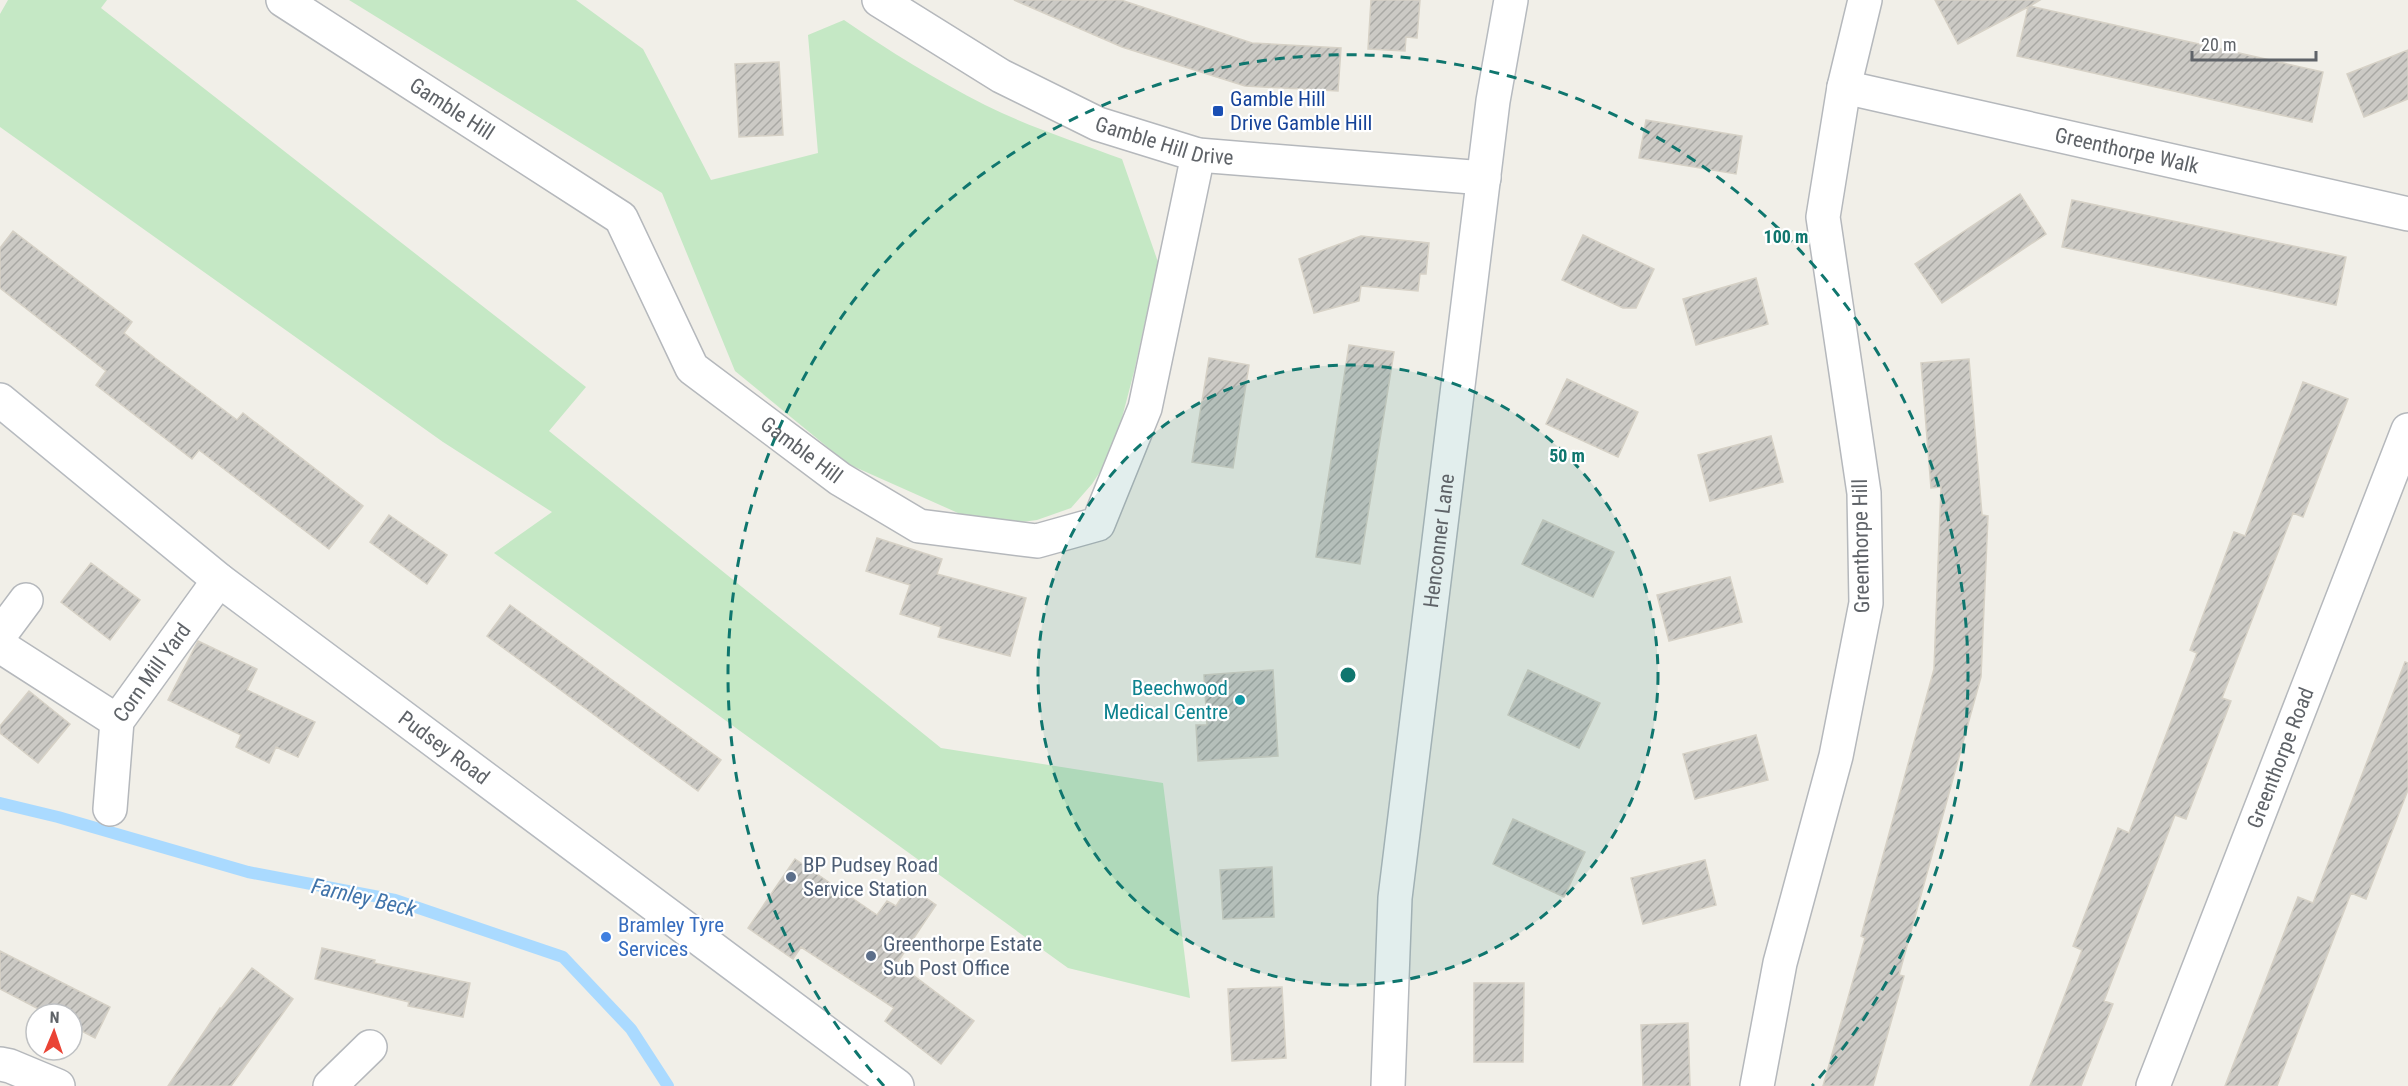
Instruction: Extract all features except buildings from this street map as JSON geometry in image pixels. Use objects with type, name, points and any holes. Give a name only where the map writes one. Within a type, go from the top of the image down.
[{"type":"street","name":"Gamble Hill","points":[[283,0],[621,218],[692,368],[840,479],[920,526],[1037,541],[1098,524],[1145,408],[1198,154]]},
{"type":"street","name":"Gamble Hill Drive","points":[[879,0],[1001,76],[1088,119],[1198,154],[1484,178]]},
{"type":"street","name":"Henconner Lane","points":[[1388,1086],[1395,898],[1493,101],[1511,0]]},
{"type":"street","name":"Greenthorpe Hill","points":[[1757,1086],[1780,963],[1836,756],[1866,603],[1864,493],[1823,217],[1844,87],[1865,0]]},
{"type":"street","name":"Greenthorpe Walk","points":[[1844,87],[2408,214]]},
{"type":"street","name":"Pudsey Road","points":[[0,400],[219,580],[897,1086]]},
{"type":"street","name":"Greenthorpe Road","points":[[2153,1086],[2408,430]]},
{"type":"street","name":"Corn Mill Yard","points":[[110,809],[117,721],[219,580]]},
{"type":"street","points":[[0,635],[26,600]]},
{"type":"street","points":[[0,646],[117,721]]},
{"type":"street","points":[[330,1086],[370,1047]]},
{"type":"street","points":[[0,1064],[58,1086]]},
{"type":"green space","points":[[8,0],[107,0],[101,8],[586,387],[549,431],[941,748],[1163,783],[1190,998],[1068,968],[494,553],[552,512],[443,442],[0,127],[0,14]]},
{"type":"green space","points":[[349,0],[576,0],[643,49],[711,180],[818,153],[808,35],[844,20],[913,65],[985,105],[1122,159],[1158,262],[1134,372],[1113,452],[1092,484],[1071,508],[1037,520],[1007,524],[967,517],[848,464],[735,371],[662,193]]},
{"type":"waterway","name":"Farnley Beck","points":[[0,803],[58,817],[248,872],[395,900],[563,957],[631,1029],[668,1086]]},
{"type":"place","name":"Gamble Hill Drive Gamble Hill","points":[[1218,111]]},
{"type":"place","name":"Beechwood Medical Centre","points":[[1240,700]]},
{"type":"place","name":"BP Pudsey Road Service Station","points":[[791,877]]},
{"type":"place","name":"Bramley Tyre Services","points":[[606,937]]},
{"type":"place","name":"Greenthorpe Estate Sub Post Office","points":[[871,956]]}]
